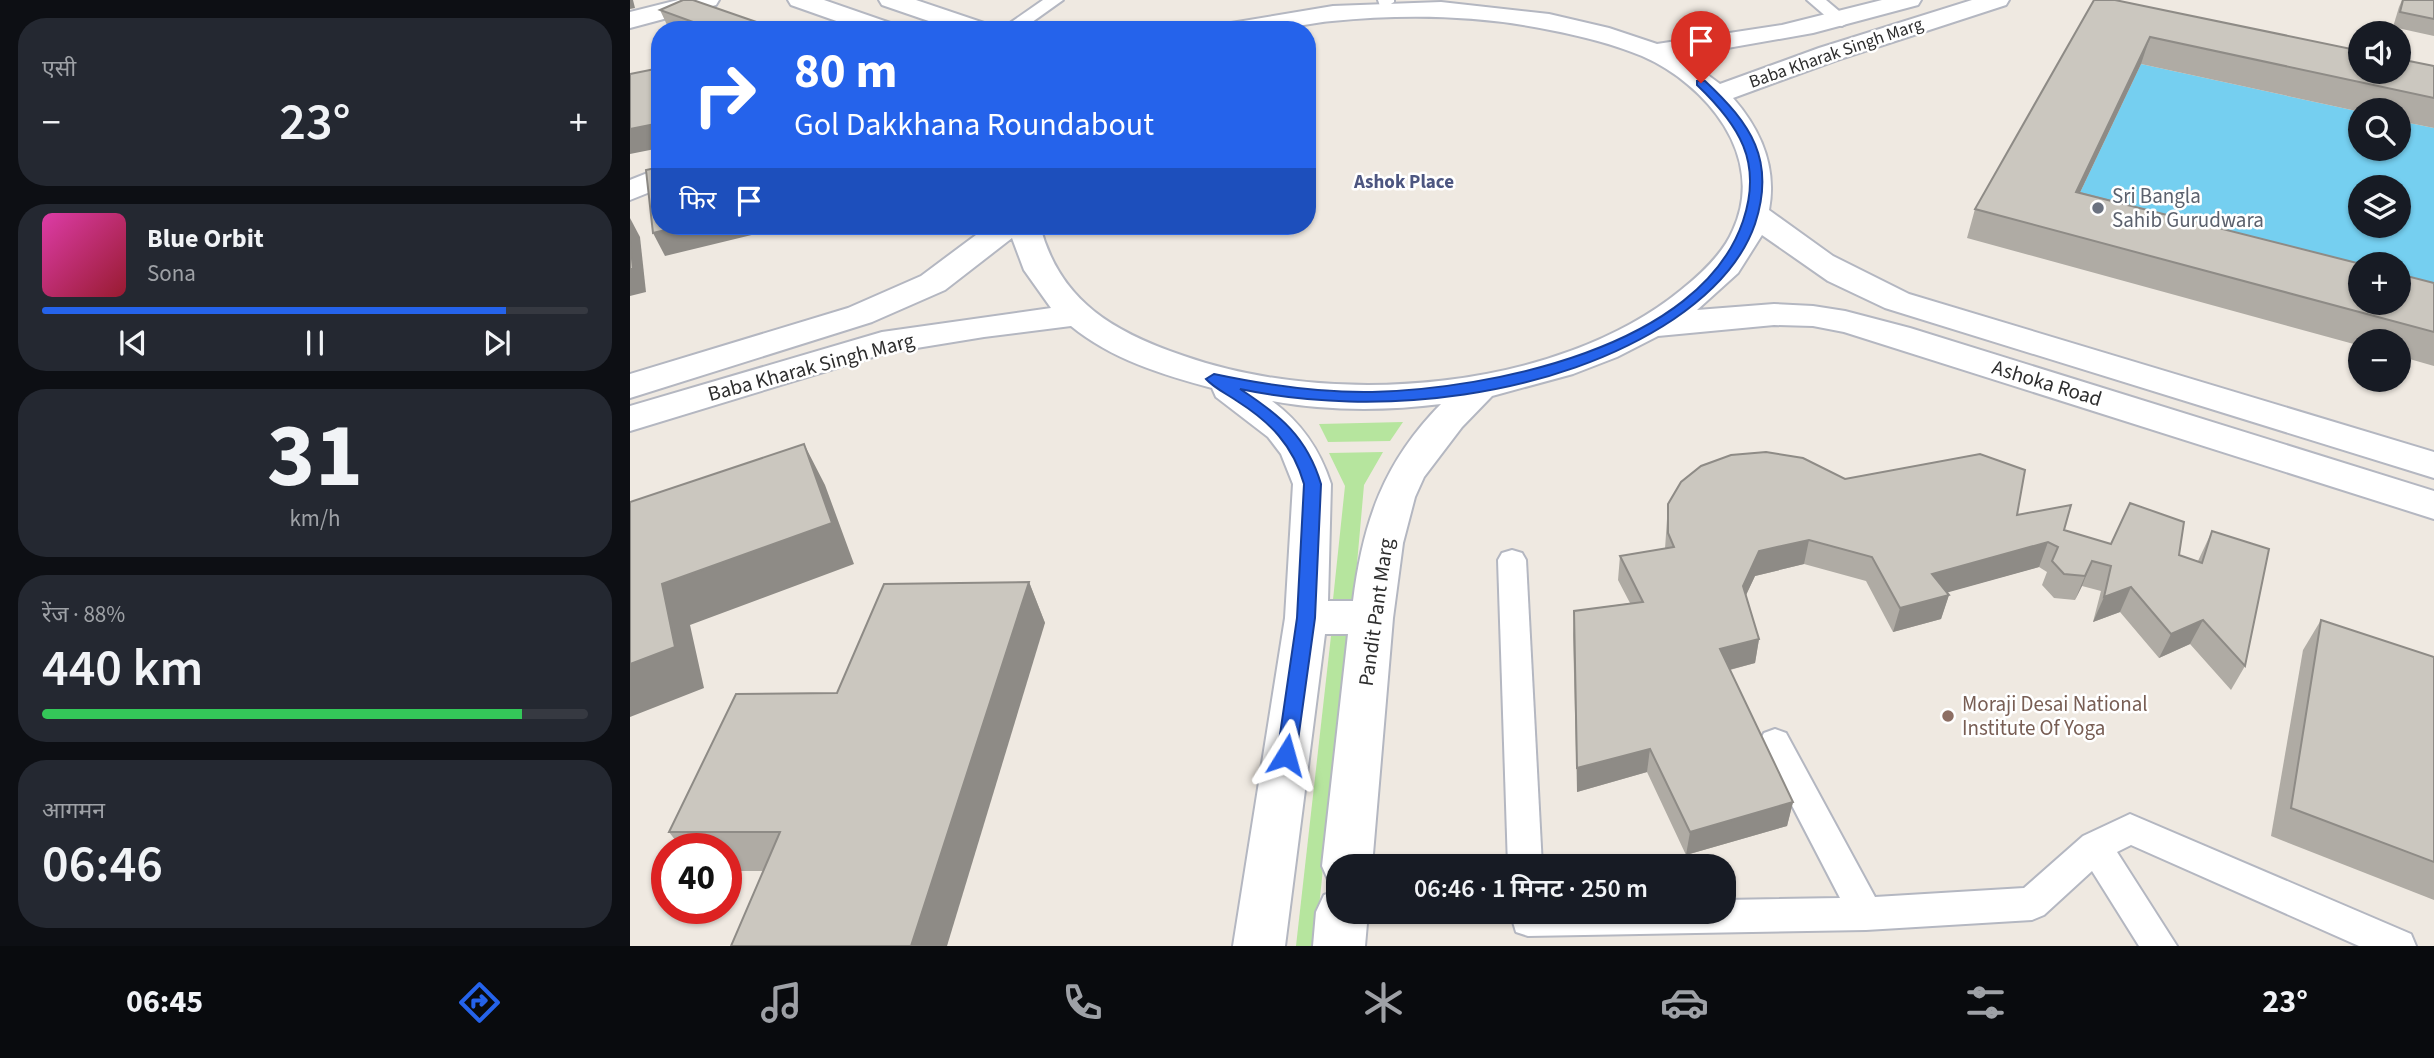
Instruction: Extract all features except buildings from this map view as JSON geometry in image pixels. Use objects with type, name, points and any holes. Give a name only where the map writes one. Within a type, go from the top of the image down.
[{"type":"main road","points":[[630,20],[707,0]]},
{"type":"main road","points":[[800,0],[861,21]]},
{"type":"main road","points":[[891,0],[954,21]]},
{"type":"main road","name":"Baba Kharak Singh Marg","points":[[1653,51],[1728,44],[1842,21],[1909,0]]},
{"type":"main road","name":"Baba Kharak Singh Marg","points":[[1715,95],[1828,54],[1997,0]]},
{"type":"main road","points":[[1026,235],[1037,266],[1054,291],[1079,316],[1105,335],[1137,352],[1214,379],[1263,389],[1316,395],[1398,395],[1479,387],[1556,369],[1622,343],[1651,328],[1690,301],[1721,273],[1742,243],[1754,213],[1757,181],[1752,150],[1737,121],[1715,95],[1687,72],[1653,51],[1592,27],[1539,14],[1452,3],[1386,1],[1318,10],[1266,21]]},
{"type":"main road","points":[[630,191],[651,181]]},
{"type":"main road","name":"Ashoka Road","points":[[1754,213],[1816,262],[1857,285],[1897,301],[2434,465]]},
{"type":"main road","name":"Baba Kharak Singh Marg","points":[[630,386],[860,315],[933,283],[996,235]]},
{"type":"main road","name":"Ashoka Road","points":[[1651,328],[1741,315],[1815,316],[1840,321],[1898,336],[2434,505]]},
{"type":"main road","name":"Baba Kharak Singh Marg","points":[[630,419],[882,343],[985,326],[1079,316]]},
{"type":"main road","points":[[1214,379],[1268,414],[1288,433],[1309,471],[1312,484],[1306,618],[1259,946]]},
{"type":"main road","name":"Pandit Pant Marg","points":[[1348,854],[1372,617],[1382,552],[1394,503],[1405,477],[1447,418],[1479,387]]},
{"type":"main road","points":[[1306,618],[1372,617]]},
{"type":"main road","points":[[1339,946],[1341,924]]},
{"type":"lane","points":[[1023,21],[1055,0]]},
{"type":"lane","points":[[1815,0],[1842,21]]},
{"type":"lane","points":[[1512,560],[1524,854]]},
{"type":"lane","points":[[1775,742],[1866,914]]},
{"type":"lane","points":[[1736,916],[1866,914],[2032,904],[2095,846],[2130,829],[2398,946]]},
{"type":"lane","points":[[2095,846],[2159,946]]},
{"type":"green space","points":[[1403,422],[1390,441],[1328,442],[1319,424]]},
{"type":"green space","points":[[1383,452],[1364,485],[1353,609],[1332,609],[1345,486],[1329,453]]},
{"type":"green space","points":[[1331,636],[1347,636],[1315,946],[1296,946]]},
{"type":"water","points":[[2141,64],[2348,109],[2348,161],[2411,161],[2411,123],[2434,128],[2434,316],[2411,307],[2411,252],[2348,252],[2348,262],[2067,220]]},
{"type":"place","name":"Sri Bangla Sahib Gurudwara","points":[[2098,208]]},
{"type":"place","name":"Moraji Desai National Institute Of Yoga","points":[[1948,716]]},
{"type":"district","name":"Ashok Place","points":[[1404,182]]},
{"type":"route","points":[[1286,755],[1306,618],[1312,484],[1309,471],[1288,433],[1268,414],[1214,379],[1263,389],[1316,395],[1370,397],[1426,394],[1479,387],[1556,369],[1622,343],[1651,328],[1690,301],[1721,273],[1742,243],[1754,213],[1757,181],[1752,150],[1737,121],[1701,83]]}]
